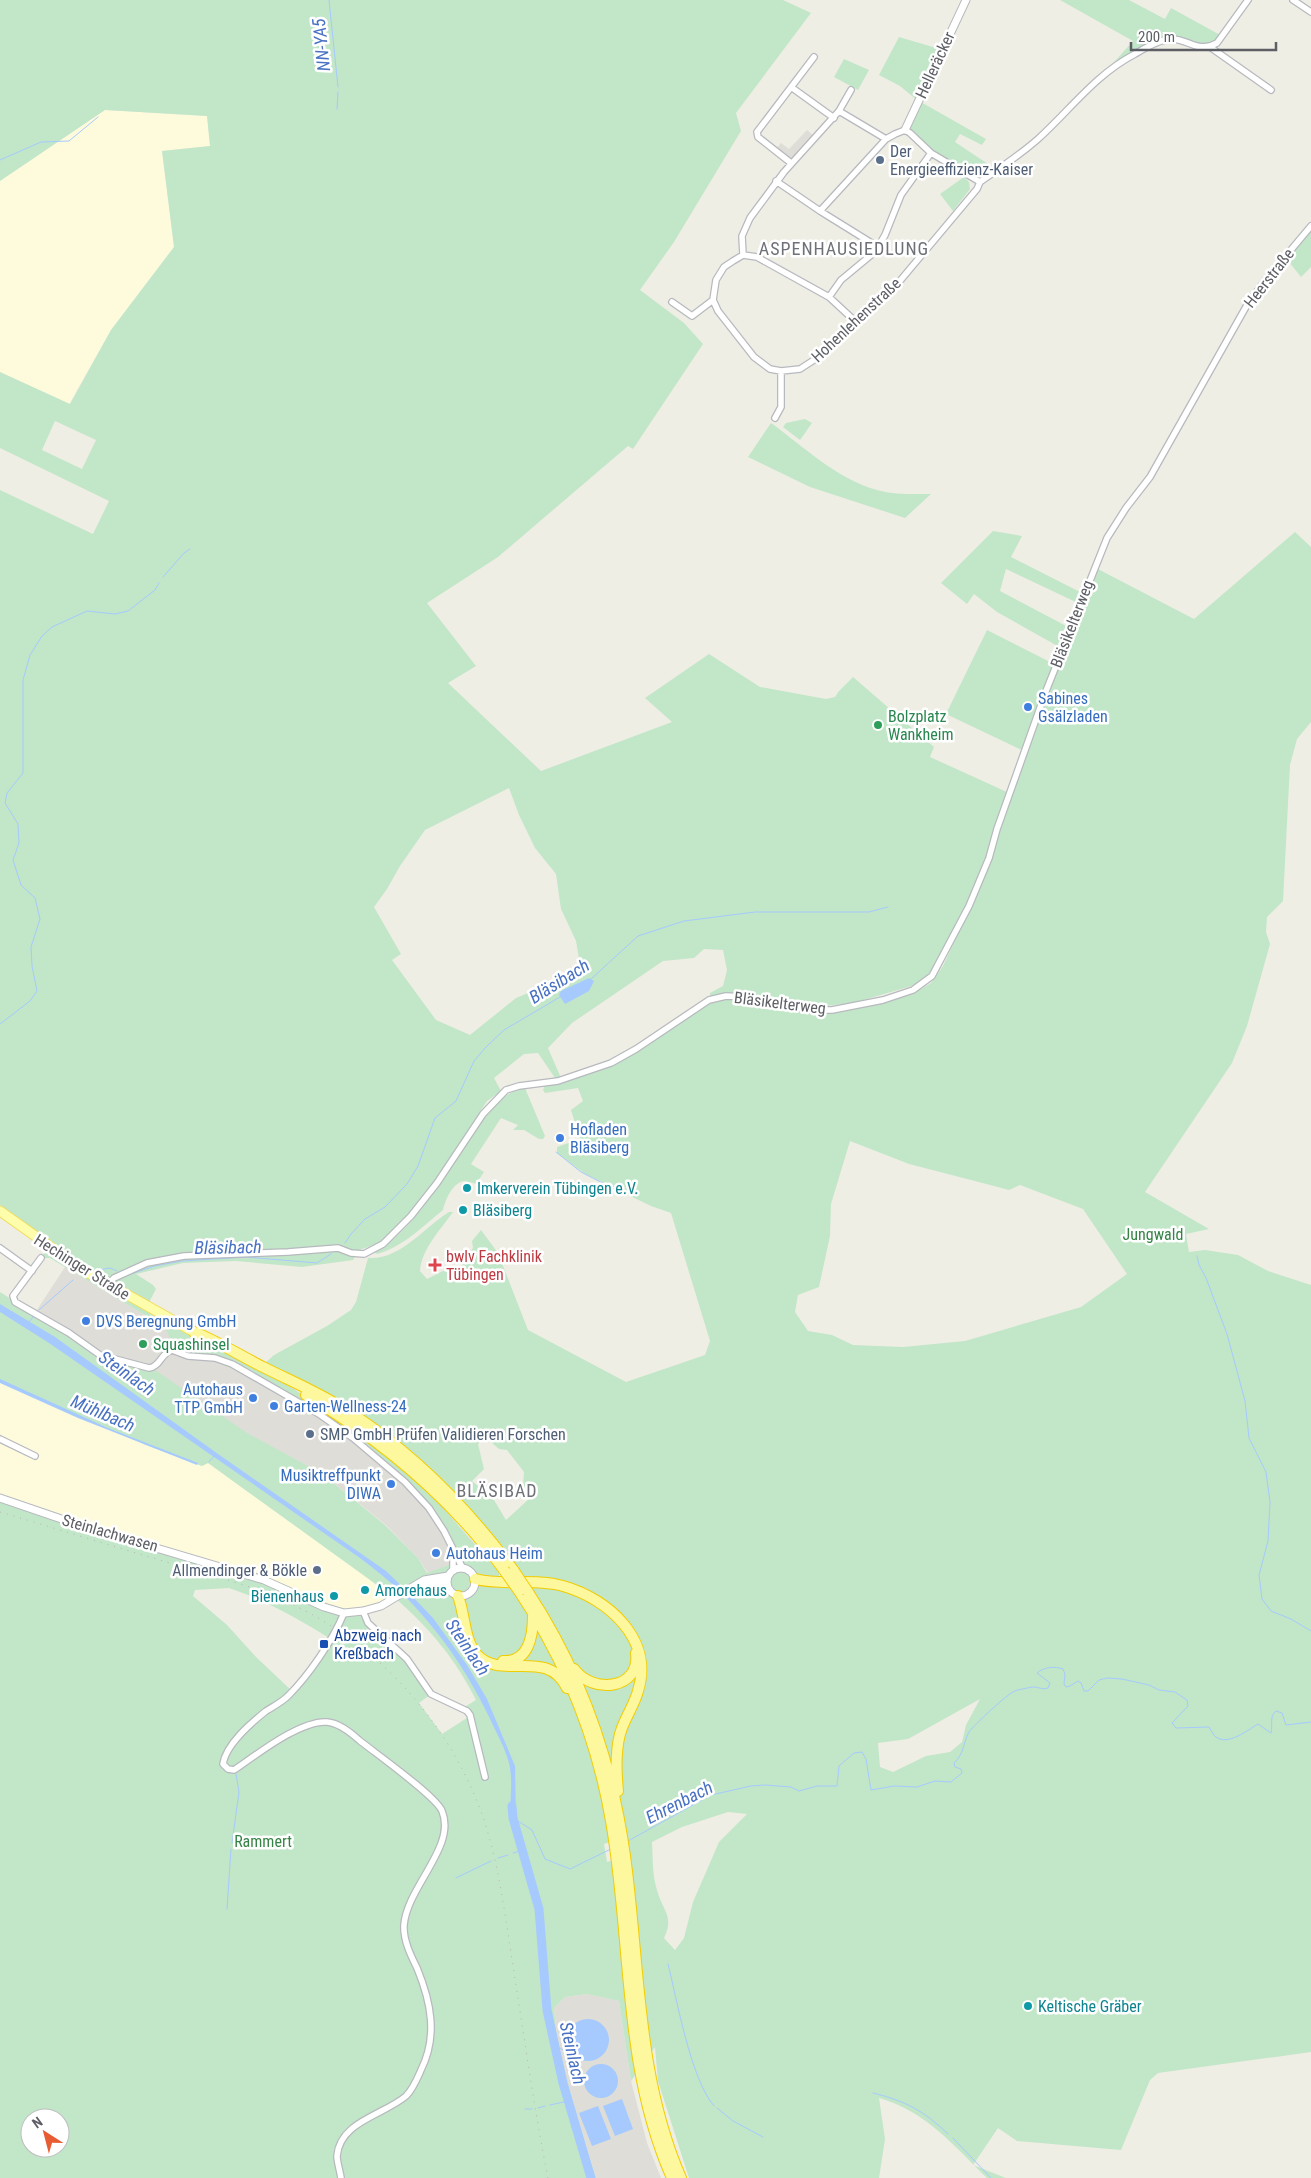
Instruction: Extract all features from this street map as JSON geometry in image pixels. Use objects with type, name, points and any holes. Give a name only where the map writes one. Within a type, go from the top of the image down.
[{"type":"highway","points":[[194,1332],[303,1393],[377,1442],[410,1469],[445,1501],[509,1571],[524,1592],[562,1643],[575,1670],[582,1678],[590,1683],[609,1686],[619,1683],[634,1668],[637,1659],[635,1647],[622,1626],[611,1614],[583,1596],[540,1586],[490,1584],[475,1583]]},
{"type":"highway","points":[[475,1583],[538,1582],[562,1586],[585,1594],[618,1617],[634,1637],[641,1658],[641,1677],[638,1692],[620,1733],[616,1756],[619,1836],[637,2049],[655,2130],[672,2178]]},
{"type":"highway","points":[[524,1592],[569,1681],[586,1727],[619,1836]]},
{"type":"highway","points":[[462,1596],[475,1645],[486,1657],[495,1660],[507,1661],[516,1658],[528,1648],[533,1634],[534,1615]]},
{"type":"highway","points":[[462,1596],[469,1638],[477,1655],[495,1664],[510,1666],[531,1665],[550,1670],[564,1683],[586,1727]]},
{"type":"highway","points":[[550,1627],[576,1678],[592,1719],[608,1772],[619,1836]]},
{"type":"highway","points":[[621,1859],[644,2048],[662,2127],[680,2178]]},
{"type":"main road","name":"Hechinger Straße","points":[[0,1211],[49,1247],[108,1284],[194,1332]]},
{"type":"street","name":"Helleräcker","points":[[905,130],[966,0]]},
{"type":"street","points":[[1248,0],[1217,43],[1210,47],[1271,90]]},
{"type":"street","points":[[1293,0],[1311,12]]},
{"type":"street","name":"Hohenlehenstraße","points":[[781,371],[808,366],[856,322],[899,282],[977,189],[980,182],[1038,139],[1100,78],[1132,55],[1157,42],[1171,39],[1202,48],[1210,47]]},
{"type":"street","points":[[791,163],[756,135],[758,129],[814,57]]},
{"type":"street","points":[[791,87],[834,118]]},
{"type":"street","points":[[743,256],[741,241],[745,226],[776,181],[834,118],[852,90]]},
{"type":"street","points":[[839,111],[886,139]]},
{"type":"street","points":[[820,211],[886,139],[905,130],[931,153],[980,182]]},
{"type":"street","points":[[829,296],[841,280],[878,247],[885,235],[901,194],[931,153]]},
{"type":"street","points":[[776,181],[878,247]]},
{"type":"street","name":"Heerstraße","points":[[1231,333],[1264,282],[1311,226]]},
{"type":"street","points":[[774,418],[781,407],[781,371],[766,367],[754,357],[721,316],[713,300],[716,280],[720,272],[743,256],[757,257],[829,296],[856,322]]},
{"type":"street","points":[[672,302],[692,316],[713,300]]},
{"type":"street","name":"Bläsikelterweg","points":[[108,1284],[114,1278],[147,1263],[184,1256],[338,1248],[351,1253],[364,1254],[383,1244],[411,1216],[437,1183],[482,1114],[506,1090],[518,1086],[558,1081],[611,1063],[636,1049],[709,1000],[718,997],[747,997],[808,1010],[832,1010],[883,1000],[913,990],[924,984],[932,976],[943,957],[989,858],[1000,820],[1043,700],[1107,538],[1126,508],[1150,477],[1231,333]]},
{"type":"street","points":[[0,1248],[32,1271]]},
{"type":"street","points":[[42,1258],[13,1296],[16,1302],[69,1333],[100,1355],[152,1368],[165,1353],[172,1350],[188,1356],[219,1359],[245,1370],[318,1414],[353,1438],[405,1482],[444,1531],[462,1568]]},
{"type":"street","points":[[0,1439],[35,1456]]},
{"type":"street","name":"Steinlachwasen","points":[[0,1498],[82,1526],[264,1580],[324,1607],[344,1613],[363,1611],[380,1606],[429,1578],[448,1576]]},
{"type":"street","points":[[453,1552],[453,1570]]},
{"type":"street","points":[[462,1568],[470,1571],[475,1583],[462,1596],[452,1593],[447,1585],[448,1576],[453,1570],[462,1568]]},
{"type":"street","points":[[415,1586],[435,1582],[447,1585]]},
{"type":"street","points":[[363,1611],[368,1623],[407,1659],[431,1694],[467,1710],[485,1777]]},
{"type":"street","points":[[341,2178],[337,2156],[340,2145],[350,2131],[363,2120],[406,2095],[415,2082],[430,2047],[432,2022],[428,1998],[409,1951],[404,1924],[406,1911],[414,1891],[444,1837],[446,1824],[442,1808],[411,1780],[349,1732],[326,1722],[314,1724],[292,1733],[254,1754],[234,1770],[228,1769],[223,1764],[227,1754],[245,1730],[265,1712],[287,1697],[306,1674],[344,1613]]},
{"type":"shaded area","points":[[105,110],[207,116],[210,146],[162,151],[174,247],[111,330],[69,404],[0,372],[0,181]]},
{"type":"shaded area","points":[[807,130],[815,137],[791,163],[775,150],[781,143],[789,149]]},
{"type":"shaded area","points":[[65,1267],[163,1326],[169,1333],[172,1350],[215,1358],[319,1414],[386,1465],[429,1508],[453,1552],[454,1563],[428,1573],[418,1558],[386,1525],[321,1473],[100,1355],[35,1313]]},
{"type":"shaded area","points":[[0,1381],[146,1445],[202,1466],[208,1463],[363,1574],[393,1599],[351,1613],[0,1498]]},
{"type":"shaded area","points":[[587,1994],[619,2001],[631,2081],[647,2143],[661,2178],[596,2178],[566,2078],[556,2029],[554,2008],[565,1997]]},
{"type":"green space","points":[[0,0],[783,0],[811,13],[736,113],[741,131],[674,242],[640,290],[684,323],[703,344],[633,449],[628,446],[498,557],[427,603],[476,666],[448,683],[541,771],[672,722],[645,698],[709,654],[760,687],[826,699],[835,697],[853,677],[934,747],[930,757],[1009,793],[1024,751],[946,714],[987,630],[1056,665],[1063,649],[997,612],[974,594],[967,604],[941,583],[993,531],[1022,536],[1011,557],[1084,594],[1094,567],[1194,619],[1295,532],[1311,547],[1311,722],[1297,739],[1290,765],[1283,901],[1267,917],[1266,932],[1270,944],[1247,1026],[1232,1063],[1145,1192],[1209,1229],[1186,1234],[1189,1252],[1205,1250],[1238,1255],[1268,1271],[1311,1285],[1311,2052],[1158,2073],[1150,2080],[1121,2150],[1017,2141],[998,2128],[973,2164],[951,2142],[925,2121],[896,2104],[879,2098],[885,2139],[879,2178],[689,2178],[658,2081],[655,2047],[631,2081],[619,2001],[587,1994],[565,1997],[554,2008],[556,2030],[565,2073],[596,2178],[0,2178],[0,1498],[264,1580],[335,1611],[363,1611],[364,1616],[407,1659],[431,1694],[419,1703],[442,1734],[470,1716],[463,1708],[476,1700],[441,1645],[395,1598],[208,1463],[202,1466],[146,1445],[0,1381],[0,1292],[90,1349],[152,1368],[247,1433],[321,1473],[385,1525],[418,1558],[427,1573],[454,1563],[453,1552],[444,1531],[405,1482],[353,1438],[245,1370],[209,1357],[172,1350],[168,1333],[163,1326],[50,1258],[41,1258],[49,1247],[34,1232],[0,1205],[0,490],[93,534],[109,501],[0,448],[0,372],[70,404],[111,330],[174,247],[162,151],[210,146],[207,116],[105,110],[0,181]],"holes":[[[55,421],[96,440],[82,469],[42,450]],[[1006,569],[1080,604],[1070,628],[1000,591]],[[509,788],[519,815],[535,848],[556,874],[561,909],[576,941],[581,971],[516,998],[470,1035],[436,1020],[392,960],[401,954],[374,907],[425,830]],[[986,856],[989,858],[990,865],[943,966],[931,983],[913,994],[843,1012],[816,1013],[789,1010],[747,999],[727,998],[714,1001],[612,1065],[566,1082],[545,1085],[543,1090],[545,1093],[578,1088],[583,1101],[571,1110],[580,1139],[557,1147],[557,1153],[585,1174],[651,1206],[671,1213],[710,1341],[705,1355],[626,1382],[528,1330],[498,1253],[481,1230],[472,1241],[473,1248],[459,1269],[451,1273],[445,1270],[427,1279],[420,1271],[421,1263],[432,1240],[453,1212],[449,1212],[401,1249],[391,1254],[368,1258],[356,1302],[351,1310],[327,1326],[274,1355],[263,1365],[442,1482],[505,1549],[524,1576],[499,1576],[499,1572],[438,1502],[380,1450],[294,1389],[145,1310],[156,1289],[136,1274],[183,1263],[236,1261],[302,1267],[353,1260],[359,1250],[380,1243],[423,1198],[487,1101],[501,1091],[494,1078],[524,1054],[538,1053],[555,1078],[561,1078],[548,1048],[572,1023],[663,961],[694,958],[704,949],[723,950],[727,970],[723,986],[710,993],[710,997],[742,993],[815,1007],[853,1003],[915,985],[925,980],[935,966],[967,904]],[[850,1141],[909,1164],[1009,1190],[1020,1185],[1083,1209],[1127,1274],[1081,1307],[965,1341],[903,1347],[853,1345],[832,1335],[808,1331],[795,1312],[798,1295],[819,1287],[830,1236],[831,1204]],[[485,1437],[499,1449],[507,1450],[524,1472],[523,1487],[531,1497],[506,1520],[494,1500],[472,1481],[484,1469],[478,1444]],[[229,1588],[280,1610],[329,1638],[292,1691],[256,1657],[227,1625],[193,1596],[195,1590]],[[980,1699],[966,1725],[962,1742],[950,1752],[926,1756],[893,1772],[880,1767],[878,1743],[908,1739]],[[728,1812],[747,1814],[719,1842],[693,1902],[684,1938],[675,1950],[664,1938],[668,1918],[655,1884],[652,1842],[682,1827]],[[624,1837],[625,1857],[607,1862],[604,1844]]]},
{"type":"green space","points":[[1060,0],[1129,0],[1165,19],[1171,8],[1222,36],[1210,47],[1171,39],[1157,42],[1100,78],[1133,41]]},
{"type":"green space","points":[[899,37],[943,50],[919,101],[986,139],[982,145],[960,134],[955,142],[997,170],[980,182],[931,153],[905,130],[918,101],[900,86],[879,75]]},
{"type":"green space","points":[[844,59],[869,70],[858,90],[834,77]]},
{"type":"green space","points":[[964,177],[969,182],[970,189],[953,211],[940,194]]},
{"type":"green space","points":[[1311,226],[1311,267],[1301,277],[1285,257]]},
{"type":"green space","points":[[805,419],[812,423],[800,440],[783,427],[786,423]]},
{"type":"green space","points":[[771,423],[821,461],[862,485],[890,493],[931,494],[905,518],[810,487],[748,457]]},
{"type":"green space","points":[[525,1088],[545,1136],[543,1139],[539,1139],[524,1130],[513,1130],[518,1125],[501,1118],[471,1164],[484,1172],[476,1184],[465,1181],[460,1182],[450,1193],[443,1210],[420,1230],[395,1247],[377,1254],[374,1252],[400,1233],[421,1209],[485,1115],[497,1102],[511,1093]]},
{"type":"green space","points":[[974,2166],[1006,2178],[987,2178]]},
{"type":"water","name":"Bläsibach","points":[[589,978],[594,981],[589,991],[565,1004],[559,995],[561,991]]},
{"type":"water","points":[[0,1304],[55,1337],[386,1571],[412,1596],[433,1618],[467,1665],[487,1699],[515,1766],[516,1818],[510,1817],[511,1776],[507,1757],[479,1697],[466,1674],[436,1631],[400,1592],[360,1558],[49,1343],[0,1312]]},
{"type":"water","points":[[0,1379],[108,1428],[198,1463],[197,1465],[78,1418],[0,1383]]},
{"type":"water","points":[[588,2019],[603,2025],[609,2040],[603,2055],[588,2061],[573,2055],[567,2040],[573,2025]]},
{"type":"water","points":[[601,2064],[608,2065],[613,2069],[617,2074],[617,2088],[613,2093],[608,2097],[601,2098],[594,2097],[589,2093],[585,2088],[584,2081],[585,2074],[589,2069],[594,2065]]},
{"type":"water","points":[[622,2099],[633,2129],[615,2136],[603,2106]]},
{"type":"water","points":[[598,2106],[611,2139],[592,2146],[579,2113]]},
{"type":"waterway","name":"NN-YA5","points":[[329,0],[338,87]]},
{"type":"waterway","points":[[337,109],[338,92]]},
{"type":"waterway","points":[[0,160],[41,142],[69,141],[98,117]]},
{"type":"waterway","points":[[163,577],[184,553],[190,549]]},
{"type":"waterway","points":[[0,1024],[30,1001],[37,991],[32,966],[31,947],[40,919],[35,898],[21,885],[13,860],[19,843],[18,824],[5,803],[7,793],[23,773],[23,680],[30,655],[42,636],[52,627],[87,611],[115,614],[128,611],[155,590],[159,583]]},
{"type":"waterway","name":"Bläsibach","points":[[590,980],[638,936],[684,921],[755,912],[869,912],[888,907]]},
{"type":"waterway","name":"Bläsibach","points":[[345,1243],[365,1219],[385,1207],[407,1184],[418,1166],[435,1118],[456,1101],[474,1061],[486,1047],[504,1030],[560,997]]},
{"type":"waterway","points":[[556,1152],[581,1172],[624,1194]]},
{"type":"waterway","name":"Bläsibach","points":[[125,1276],[155,1266],[182,1261],[246,1257],[317,1263],[331,1254]]},
{"type":"waterway","points":[[1197,1256],[1227,1334],[1245,1401],[1249,1438],[1266,1472],[1270,1502],[1268,1541],[1259,1575],[1262,1599],[1271,1611],[1291,1619],[1311,1631]]},
{"type":"waterway","name":"Bläsibach","points":[[99,1270],[110,1268],[117,1271]]},
{"type":"waterway","name":"Bläsibach","points":[[39,1310],[73,1280]]},
{"type":"waterway","name":"Bläsibach","points":[[29,1322],[33,1317]]},
{"type":"waterway","name":"Mühlbach","points":[[209,1462],[214,1456]]},
{"type":"waterway","name":"Ehrenbach","points":[[628,1841],[711,1795],[751,1786],[791,1787],[799,1791],[817,1786],[837,1786],[839,1766],[854,1753],[862,1752],[866,1759],[871,1790],[894,1786],[917,1787],[935,1781],[951,1782],[962,1773],[961,1769],[955,1767],[954,1763],[960,1756],[969,1732],[998,1703],[1011,1693],[1033,1687],[1048,1688],[1050,1683],[1037,1673],[1043,1669],[1063,1669],[1066,1687],[1078,1681],[1081,1683],[1084,1691],[1088,1691],[1099,1680],[1107,1678],[1122,1679],[1149,1685],[1159,1690],[1175,1692],[1187,1700],[1188,1706],[1172,1723],[1176,1728],[1209,1727],[1215,1736],[1226,1740],[1238,1736],[1258,1724],[1271,1733],[1272,1718],[1276,1711],[1282,1713],[1286,1725],[1311,1722]]},
{"type":"waterway","points":[[232,1843],[239,1792],[236,1774]]},
{"type":"waterway","name":"Steinlach","points":[[512,1806],[513,1818],[539,1909],[547,2010],[563,2083],[591,2178]]},
{"type":"waterway","name":"Ehrenbach","points":[[513,1818],[532,1830],[545,1859],[570,1869],[611,1849]]},
{"type":"waterway","points":[[227,1909],[231,1849]]},
{"type":"waterway","points":[[513,1853],[523,1850]]},
{"type":"waterway","points":[[498,1858],[508,1855]]},
{"type":"waterway","points":[[456,1878],[491,1861]]},
{"type":"waterway","points":[[668,1964],[680,2018],[698,2078],[714,2106]]},
{"type":"waterway","points":[[555,2045],[565,2051]]},
{"type":"waterway","points":[[873,2093],[905,2103],[931,2119],[948,2134]]},
{"type":"waterway","points":[[550,2105],[568,2101]]},
{"type":"waterway","points":[[538,2108],[545,2106]]},
{"type":"waterway","points":[[717,2108],[733,2121],[763,2137]]},
{"type":"waterway","points":[[525,2109],[532,2109]]},
{"type":"waterway","points":[[953,2138],[991,2178]]},
{"type":"railway","points":[[0,1512],[253,1588],[283,1600],[317,1617],[349,1638],[379,1662],[406,1689],[452,1750],[470,1784],[484,1820],[497,1869],[503,1902],[548,2178]]},
{"type":"place","name":"Der Energieeffizienz-Kaiser","points":[[880,160]]},
{"type":"place","name":"Sabines Gsälzladen","points":[[1028,707]]},
{"type":"place","name":"Bolzplatz Wankheim","points":[[878,725]]},
{"type":"place","name":"Hofladen Bläsiberg","points":[[560,1138]]},
{"type":"place","name":"Imkerverein Tübingen e.V.","points":[[467,1188]]},
{"type":"place","name":"Bläsiberg","points":[[463,1210]]},
{"type":"place","name":"bwlv Fachklinik Tübingen","points":[[435,1265]]},
{"type":"place","name":"DVS Beregnung GmbH","points":[[86,1321]]},
{"type":"place","name":"Squashinsel","points":[[143,1344]]},
{"type":"place","name":"Autohaus TTP GmbH","points":[[253,1398]]},
{"type":"place","name":"Garten-Wellness-24","points":[[274,1406]]},
{"type":"place","name":"SMP GmbH Prüfen Validieren Forschen","points":[[310,1434]]},
{"type":"place","name":"Musiktreffpunkt DIWA","points":[[391,1484]]},
{"type":"place","name":"Autohaus Heim","points":[[436,1553]]},
{"type":"place","name":"Allmendinger & Bökle","points":[[317,1570]]},
{"type":"place","name":"Amorehaus","points":[[365,1590]]},
{"type":"place","name":"Bienenhaus","points":[[334,1596]]},
{"type":"place","name":"Abzweig nach Kreßbach","points":[[324,1644]]},
{"type":"place","name":"Keltische Gräber","points":[[1028,2006]]},
{"type":"district","name":"ASPENHAUSIEDLUNG","points":[[844,248]]},
{"type":"district","name":"BLÄSIBAD","points":[[497,1490]]},
{"type":"park label","name":"Jungwald","points":[[1153,1234]]},
{"type":"park label","name":"Rammert","points":[[263,1841]]}]
